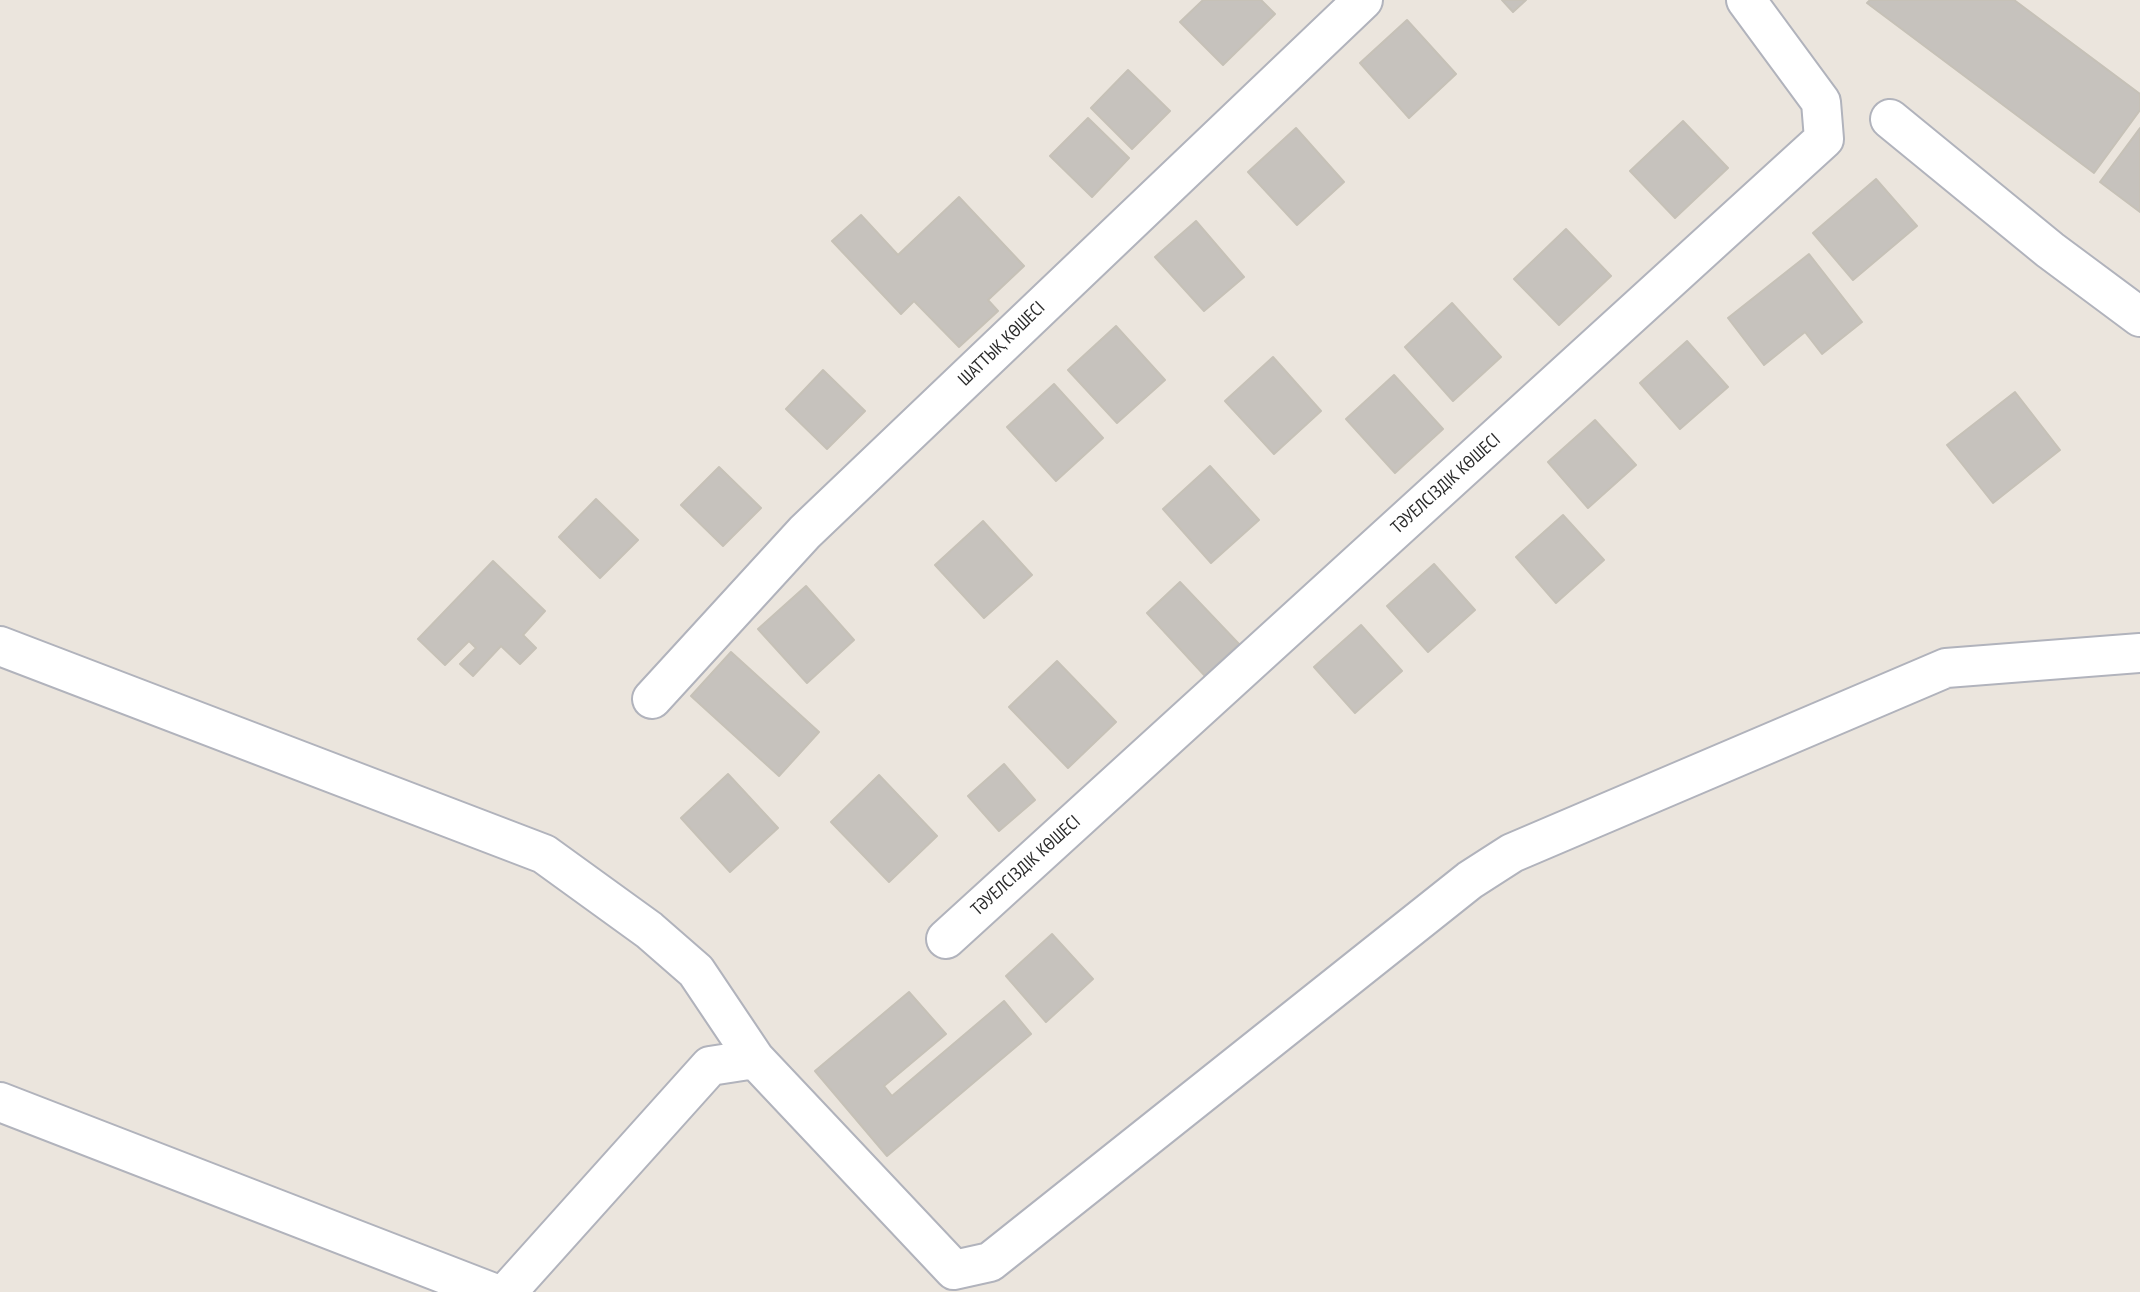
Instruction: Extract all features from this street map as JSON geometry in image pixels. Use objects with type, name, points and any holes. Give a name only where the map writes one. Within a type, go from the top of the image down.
[{"type":"street","name":"ШАТТЫҚ КӨШЕСІ","points":[[652,699],[805,532],[1363,0]]},
{"type":"street","name":"ТӘУЕЛСІЗДІК КӨШЕСІ","points":[[946,939],[1825,139],[1821,102],[1746,0]]},
{"type":"street","points":[[1891,119],[2050,250],[2140,317]]},
{"type":"street","points":[[0,646],[544,854],[649,930],[696,971],[755,1059],[954,1270],[990,1262],[1470,880],[1512,853],[1946,668],[2140,653]]},
{"type":"street","points":[[508,1292],[710,1066],[755,1059]]},
{"type":"street","points":[[0,1102],[491,1292]]},
{"type":"building","points":[[1203,0],[1261,0],[1275,14],[1223,65],[1180,22]]},
{"type":"building","points":[[1502,0],[1526,0],[1513,12]]},
{"type":"building","points":[[1870,0],[2014,0],[2140,94],[2140,110],[2094,173],[1867,3]]},
{"type":"building","points":[[1407,20],[1456,74],[1409,118],[1360,63]]},
{"type":"building","points":[[1128,70],[1170,111],[1132,149],[1091,108]]},
{"type":"building","points":[[1088,118],[1129,158],[1092,197],[1050,156]]},
{"type":"building","points":[[1683,121],[1728,168],[1675,218],[1630,171]]},
{"type":"building","points":[[1296,128],[1344,182],[1297,225],[1248,172]]},
{"type":"building","points":[[2140,128],[2140,212],[2100,182]]},
{"type":"building","points":[[1876,179],[1917,226],[1853,280],[1813,233]]},
{"type":"building","points":[[959,197],[1024,266],[988,300],[998,311],[959,347],[914,301],[901,314],[832,241],[861,215],[898,255]]},
{"type":"building","points":[[1196,221],[1244,277],[1204,311],[1155,257]]},
{"type":"building","points":[[1566,229],[1611,276],[1559,325],[1514,279]]},
{"type":"building","points":[[1809,254],[1862,322],[1822,354],[1805,332],[1764,365],[1728,318]]},
{"type":"building","points":[[1452,303],[1501,357],[1453,401],[1405,347]]},
{"type":"building","points":[[1116,326],[1165,380],[1117,423],[1068,370]]},
{"type":"building","points":[[1687,341],[1728,387],[1680,429],[1640,383]]},
{"type":"building","points":[[1273,357],[1321,411],[1274,454],[1225,401]]},
{"type":"building","points":[[823,370],[865,411],[827,449],[786,409]]},
{"type":"building","points":[[1394,375],[1443,429],[1395,473],[1346,419]]},
{"type":"building","points":[[1054,384],[1103,438],[1056,481],[1007,427]]},
{"type":"building","points":[[2015,392],[2060,450],[1993,503],[1947,445]]},
{"type":"building","points":[[1595,420],[1636,465],[1588,508],[1548,462]]},
{"type":"building","points":[[1210,466],[1259,520],[1211,563],[1163,509]]},
{"type":"building","points":[[719,467],[761,508],[723,546],[681,505]]},
{"type":"building","points":[[596,499],[638,540],[600,578],[559,537]]},
{"type":"building","points":[[1563,515],[1604,560],[1556,603],[1516,557]]},
{"type":"building","points":[[983,521],[1032,575],[984,618],[935,565]]},
{"type":"building","points":[[493,561],[545,611],[523,635],[536,648],[520,664],[501,646],[473,676],[460,664],[476,648],[469,641],[445,665],[418,639]]},
{"type":"building","points":[[1434,564],[1475,610],[1428,652],[1387,606]]},
{"type":"building","points":[[1180,582],[1239,644],[1205,676],[1147,613]]},
{"type":"building","points":[[806,586],[854,640],[807,683],[758,629]]},
{"type":"building","points":[[1361,625],[1402,671],[1355,713],[1314,667]]},
{"type":"building","points":[[731,652],[819,732],[779,776],[691,696]]},
{"type":"building","points":[[1057,661],[1116,722],[1068,768],[1009,707]]},
{"type":"building","points":[[1004,764],[1035,800],[999,831],[968,796]]},
{"type":"building","points":[[728,774],[778,828],[730,872],[681,818]]},
{"type":"building","points":[[879,775],[937,836],[889,882],[831,822]]},
{"type":"building","points":[[1052,934],[1093,979],[1046,1022],[1006,976]]},
{"type":"building","points":[[909,992],[946,1034],[884,1086],[892,1096],[1004,1001],[1031,1034],[887,1156],[815,1071]]}]
